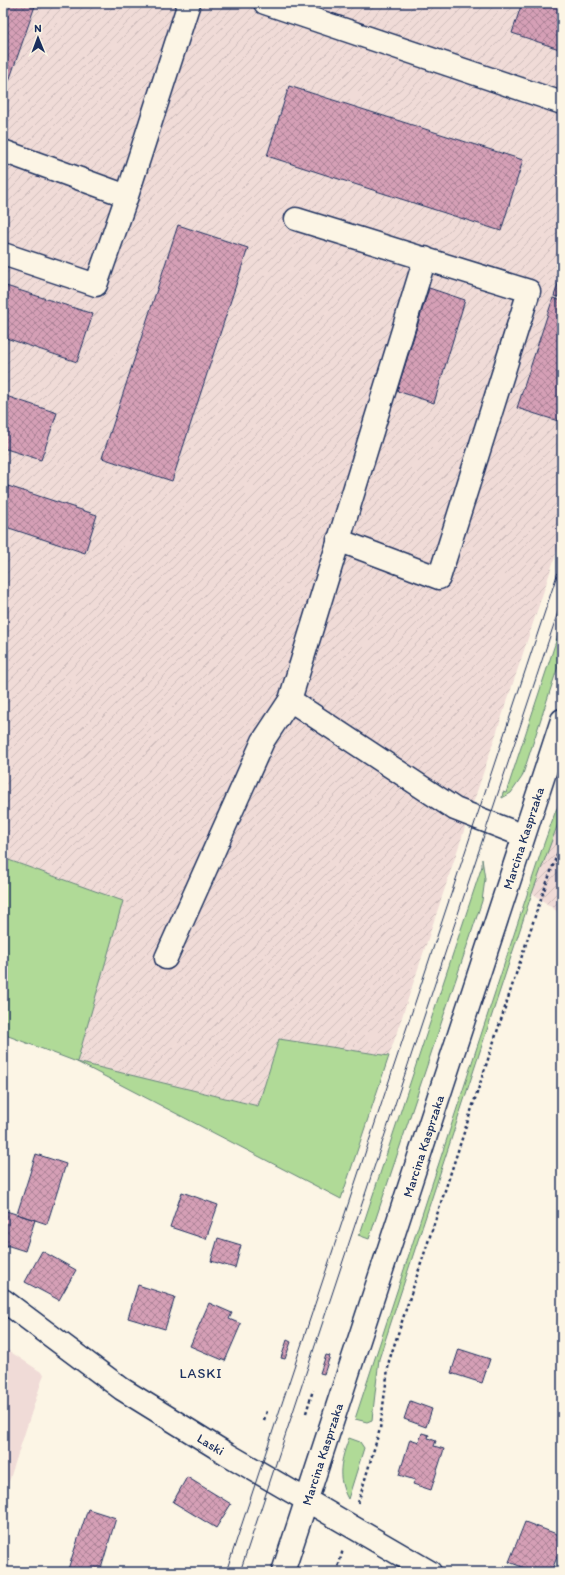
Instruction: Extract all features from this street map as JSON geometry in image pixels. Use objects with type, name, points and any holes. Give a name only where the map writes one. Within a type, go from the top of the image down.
[{"type":"street","points":[[3,254],[96,285],[127,196],[189,3]]},
{"type":"street","points":[[265,3],[562,104]]},
{"type":"street","points":[[3,151],[127,196]]},
{"type":"street","points":[[296,219],[529,291],[439,578],[338,540]]},
{"type":"street","points":[[166,958],[263,740],[290,700],[424,258]]},
{"type":"street","points":[[290,700],[455,808],[524,836]]},
{"type":"street","name":"Marcina Kasprzaka","points":[[283,1572],[562,720]]},
{"type":"street","name":"Laski","points":[[3,1300],[122,1389],[306,1500],[430,1572]]},
{"type":"path","points":[[356,1509],[380,1429],[389,1362],[538,907],[562,841]]},
{"type":"path","points":[[306,1413],[314,1390]]},
{"type":"path","points":[[264,1420],[267,1411]]},
{"type":"path","points":[[337,1572],[344,1548]]},
{"type":"shaded area","points":[[3,3],[562,3],[562,536],[389,1056],[279,1039],[258,1106],[77,1062],[123,901],[3,858]]},
{"type":"shaded area","points":[[562,796],[562,915],[531,892]]},
{"type":"shaded area","points":[[3,1347],[44,1374],[3,1500]]},
{"type":"green space","points":[[562,623],[562,654],[522,777],[511,793],[502,798],[503,792],[506,793]]},
{"type":"green space","points":[[562,800],[562,813],[530,899],[379,1359],[372,1420],[367,1422],[355,1419],[541,852],[556,810]]},
{"type":"green space","points":[[3,858],[123,901],[77,1062],[3,1034]]},
{"type":"green space","points":[[482,859],[485,879],[482,901],[369,1239],[358,1235],[360,1234],[482,866]]},
{"type":"green space","points":[[279,1039],[389,1056],[341,1199],[77,1062],[258,1106]]},
{"type":"green space","points":[[349,1438],[360,1442],[364,1448],[348,1499],[342,1483],[341,1468]]},
{"type":"building","points":[[3,3],[36,3],[9,81],[3,79]]},
{"type":"building","points":[[522,3],[562,3],[562,50],[512,33]]},
{"type":"building","points":[[289,86],[523,160],[501,231],[267,156]]},
{"type":"building","points":[[178,225],[248,248],[172,481],[102,458]]},
{"type":"building","points":[[562,275],[562,298],[554,296]]},
{"type":"building","points":[[3,285],[93,314],[77,362],[3,337]]},
{"type":"building","points":[[429,288],[465,300],[434,403],[397,391]]},
{"type":"building","points":[[553,298],[562,301],[562,410],[558,421],[517,408]]},
{"type":"building","points":[[3,395],[57,413],[41,460],[3,448]]},
{"type":"building","points":[[3,484],[8,486],[3,500]]},
{"type":"building","points":[[8,486],[97,515],[85,553],[3,526],[3,500]]},
{"type":"building","points":[[36,1154],[66,1164],[47,1224],[17,1214]]},
{"type":"building","points":[[182,1192],[218,1205],[206,1239],[170,1227]]},
{"type":"building","points":[[3,1210],[35,1220],[25,1251],[3,1244]]},
{"type":"building","points":[[218,1238],[241,1245],[235,1268],[211,1261]]},
{"type":"building","points":[[42,1251],[76,1270],[59,1300],[25,1282]]},
{"type":"building","points":[[138,1285],[175,1297],[165,1329],[128,1318]]},
{"type":"building","points":[[209,1303],[232,1313],[229,1319],[241,1324],[225,1361],[190,1346]]},
{"type":"building","points":[[287,1340],[291,1342],[285,1359],[281,1358]]},
{"type":"building","points":[[459,1349],[490,1359],[482,1383],[451,1373]]},
{"type":"building","points":[[326,1355],[330,1356],[324,1374],[320,1373]]},
{"type":"building","points":[[410,1401],[432,1409],[426,1427],[404,1419]]},
{"type":"building","points":[[422,1433],[429,1435],[428,1438],[436,1441],[434,1446],[444,1449],[431,1490],[413,1484],[415,1480],[399,1475],[410,1439],[419,1442]]},
{"type":"building","points":[[187,1477],[231,1504],[216,1528],[173,1502]]},
{"type":"building","points":[[88,1509],[116,1518],[100,1572],[78,1572],[68,1569]]},
{"type":"building","points":[[525,1522],[562,1536],[562,1545],[551,1572],[535,1572],[509,1562]]},
{"type":"tram line","points":[[226,1572],[562,560]]},
{"type":"tram line","points":[[240,1572],[562,600]]},
{"type":"district","name":"LASKI","points":[[201,1373]]}]
